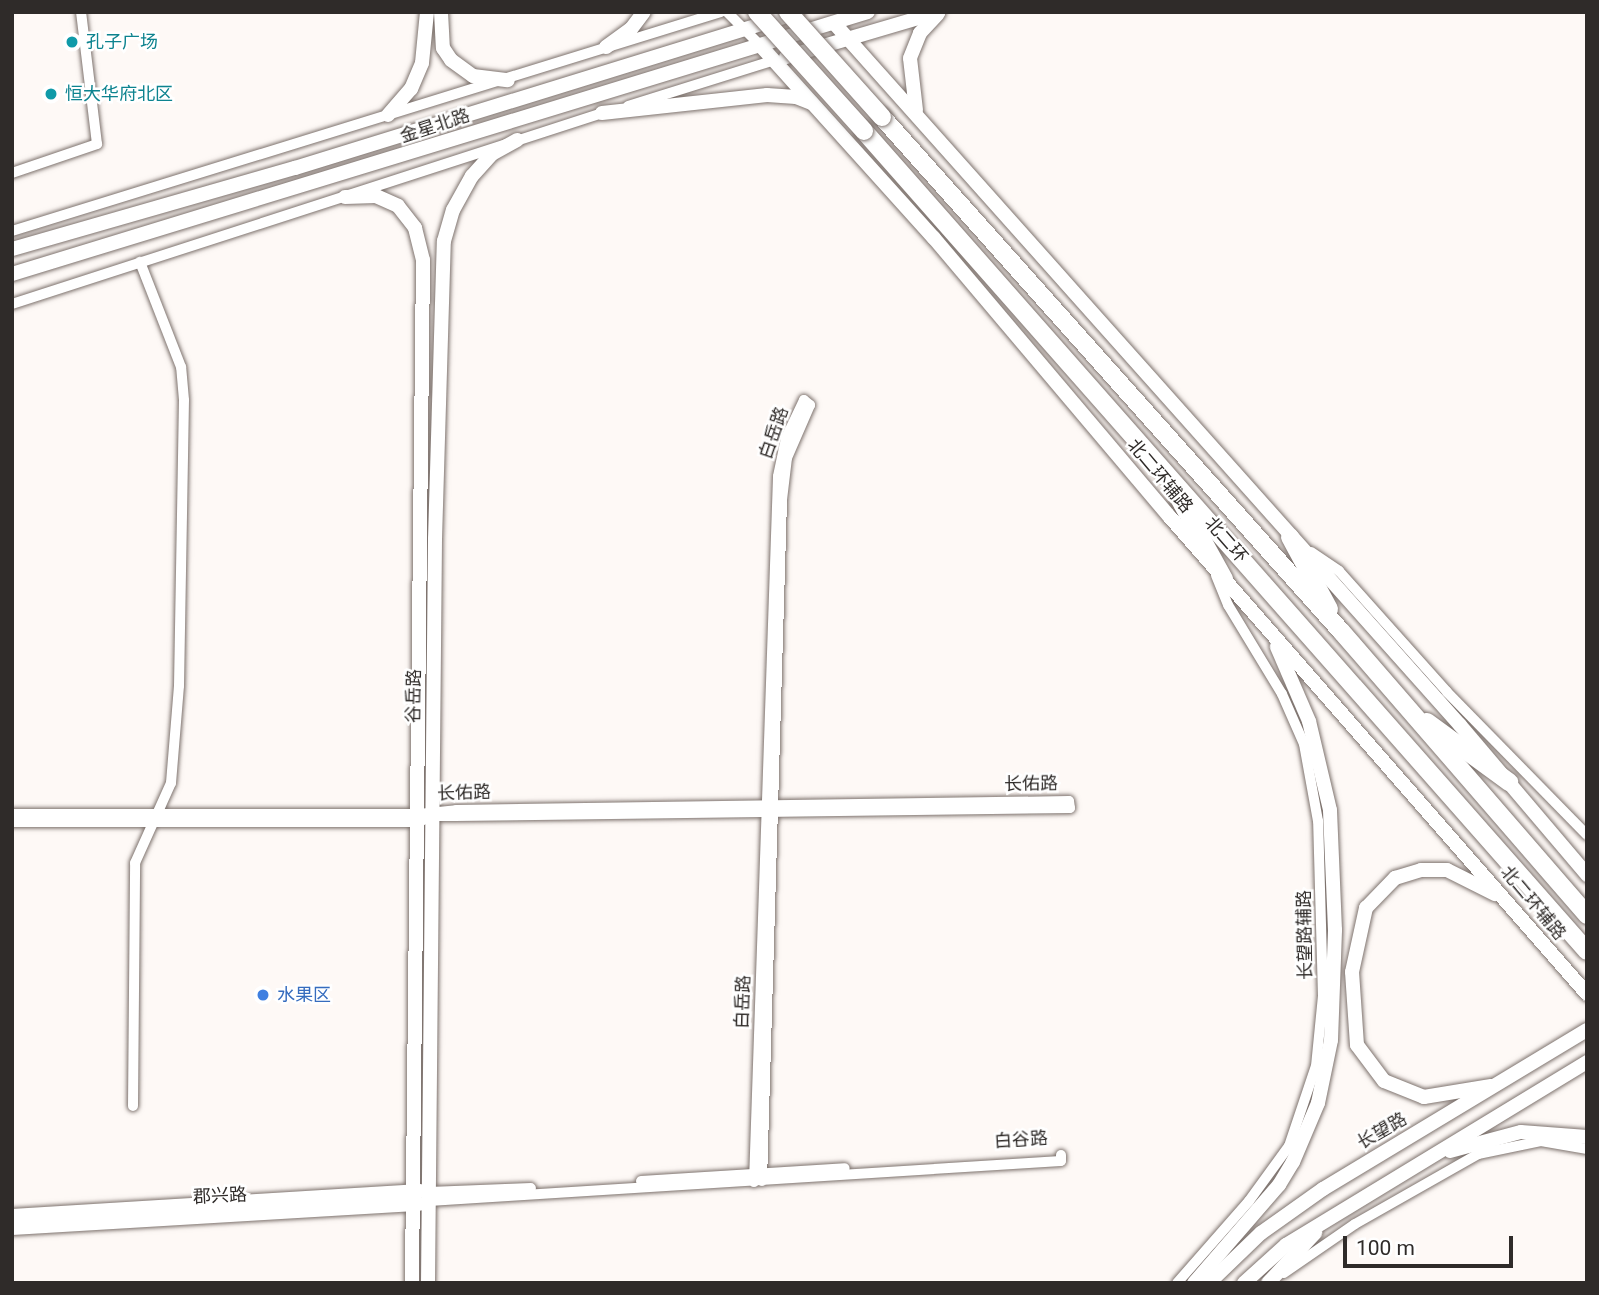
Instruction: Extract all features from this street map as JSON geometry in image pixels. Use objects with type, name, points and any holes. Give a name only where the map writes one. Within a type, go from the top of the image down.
[{"type":"highway","name":"北二环","points":[[758,12],[1163,467],[1587,951]]},
{"type":"highway","name":"北二环","points":[[788,12],[1341,631],[1587,915]]},
{"type":"highway","points":[[1163,467],[1218,572]]},
{"type":"highway","points":[[1290,537],[1341,631]]},
{"type":"highway","points":[[1408,708],[1509,782]]},
{"type":"main road","points":[[388,115],[411,89],[422,63],[426,12]]},
{"type":"main road","points":[[440,12],[443,48],[452,60],[473,76],[508,80]]},
{"type":"main road","points":[[606,47],[631,29],[644,12]]},
{"type":"main road","name":"金星北路","points":[[12,249],[295,168],[798,12]]},
{"type":"main road","name":"金星北路","points":[[12,274],[760,45],[830,17],[868,12]]},
{"type":"main road","points":[[775,60],[940,12]]},
{"type":"main road","points":[[918,114],[910,85],[910,58],[920,33],[940,12]]},
{"type":"main road","points":[[830,17],[1542,819],[1587,875]]},
{"type":"main road","name":"北二环辅路","points":[[760,45],[819,108],[1218,572],[1585,992]]},
{"type":"main road","points":[[602,113],[767,94],[796,96],[819,108]]},
{"type":"main road","name":"谷岳路","points":[[428,1283],[425,816],[444,241],[453,210],[472,176],[492,154],[517,140]]},
{"type":"main road","points":[[345,197],[376,196],[398,206],[415,228],[423,260],[425,816],[412,1198],[412,1283]]},
{"type":"main road","points":[[1194,1283],[1279,1185],[1293,1162],[1318,1103],[1331,1040],[1335,942],[1329,810],[1309,721],[1269,630]]},
{"type":"main road","points":[[1542,819],[1587,861]]},
{"type":"main road","points":[[1491,1086],[1424,1097],[1384,1082],[1357,1045],[1352,972],[1366,908],[1395,878],[1421,870],[1447,870],[1483,886],[1508,904]]},
{"type":"main road","name":"长望路","points":[[1209,1283],[1290,1212],[1491,1086],[1587,1030]]},
{"type":"main road","points":[[1244,1283],[1286,1245],[1587,1062]]},
{"type":"main road","points":[[1426,1160],[1509,1133],[1539,1130],[1587,1137]]},
{"type":"main road","name":"郡兴路","points":[[12,1216],[429,1197]]},
{"type":"main road","name":"郡兴路","points":[[12,1228],[412,1198]]},
{"type":"main road","points":[[1269,1283],[1328,1220]]},
{"type":"street","points":[[12,173],[97,144],[81,12]]},
{"type":"street","points":[[12,231],[724,12],[760,45]]},
{"type":"street","points":[[12,304],[517,140],[775,60]]},
{"type":"street","points":[[132,1106],[135,863],[170,783],[179,685],[184,400],[181,367],[140,262]]},
{"type":"street","name":"白岳路","points":[[758,1177],[782,500],[787,458],[810,405],[804,400],[786,438],[778,476],[770,809]]},
{"type":"street","points":[[1290,537],[1339,571],[1447,692],[1587,835]]},
{"type":"street","name":"长望路辅路","points":[[1177,1283],[1256,1192],[1289,1146],[1316,1066],[1323,996],[1318,821],[1304,744],[1282,694],[1228,605],[1218,572]]},
{"type":"street","name":"长佑路","points":[[12,822],[425,816],[1069,801],[1070,808],[770,809]]},
{"type":"street","name":"长佑路","points":[[12,814],[156,818]]},
{"type":"street","points":[[1269,1283],[1367,1216],[1478,1154],[1541,1141],[1587,1149]]},
{"type":"street","name":"白谷路","points":[[429,1197],[1061,1161],[1061,1155],[758,1177]]},
{"type":"place","name":"孔子广场","points":[[72,42]]},
{"type":"place","name":"恒大华府北区","points":[[51,94]]},
{"type":"place","name":"水果区","points":[[263,995]]}]
